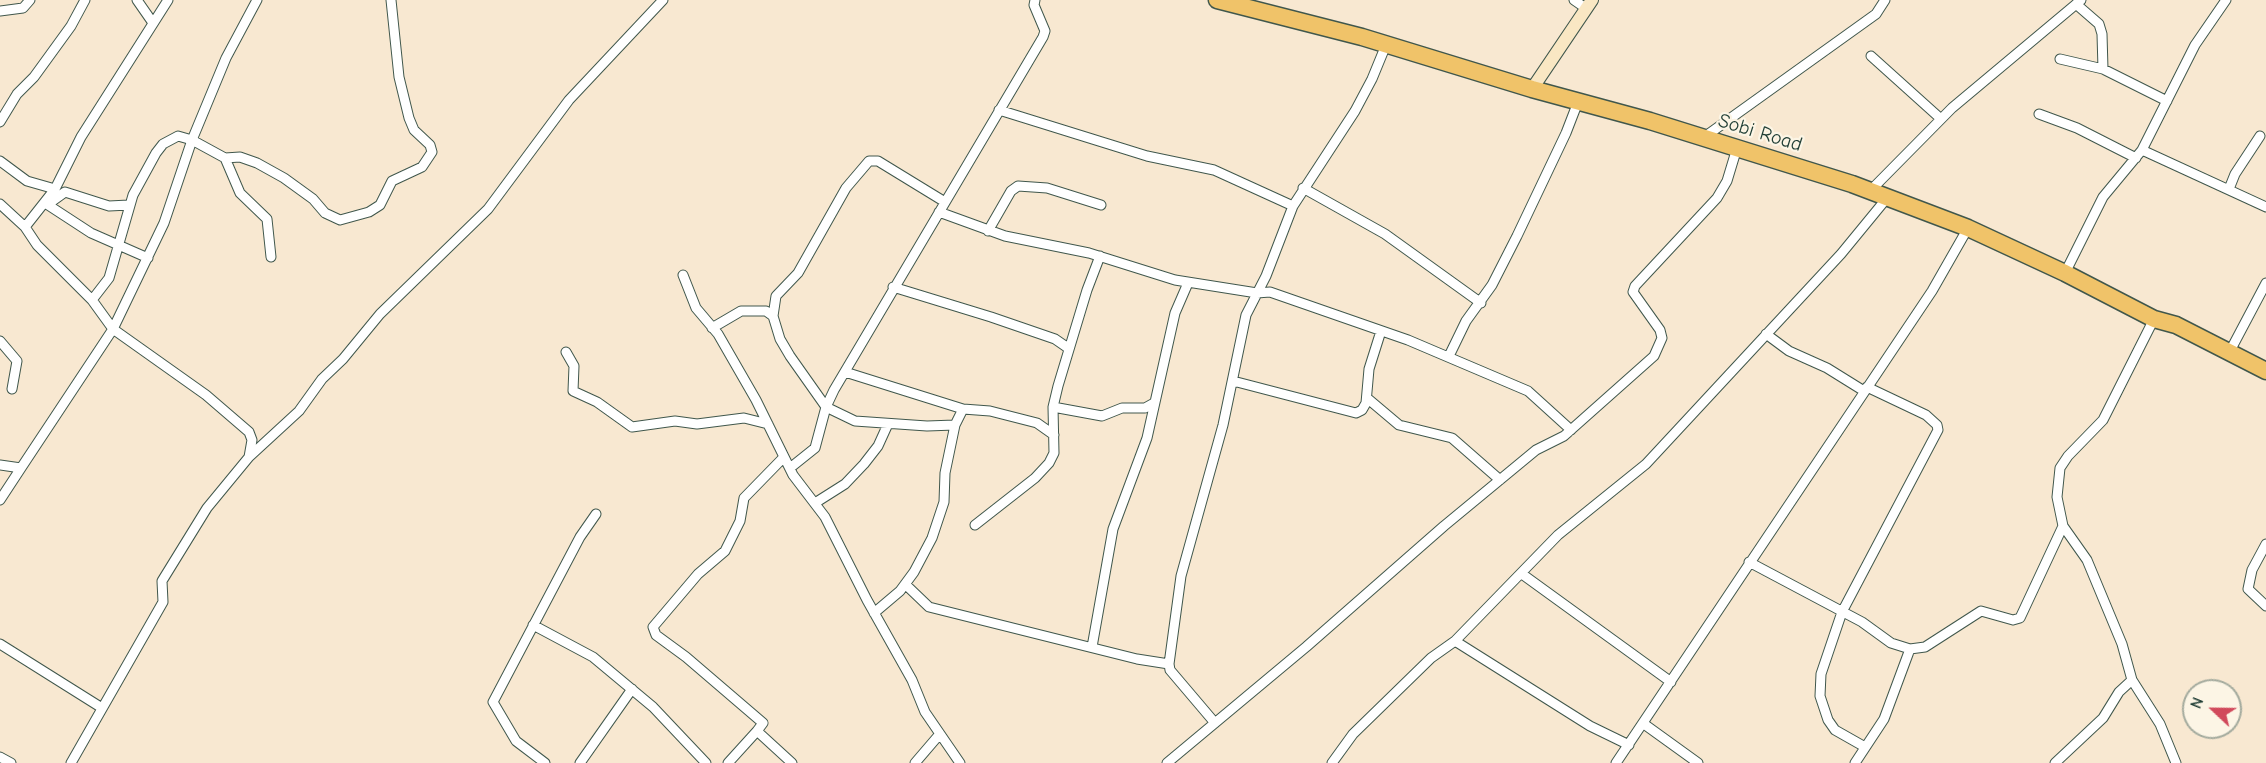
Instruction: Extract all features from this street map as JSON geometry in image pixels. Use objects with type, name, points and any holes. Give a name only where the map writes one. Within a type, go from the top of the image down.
[{"type":"highway","name":"Sobi Road","points":[[1217,0],[1386,45],[1737,148],[1870,191],[1968,228],[2065,273],[2154,319],[2176,325],[2266,371]]},
{"type":"street","points":[[0,11],[23,8],[30,0]]},
{"type":"street","points":[[0,122],[17,94],[34,76],[71,26],[85,0]]},
{"type":"street","points":[[137,0],[153,23]]},
{"type":"street","points":[[47,204],[81,137],[168,0]]},
{"type":"street","points":[[0,500],[113,328],[164,223],[192,140],[226,58],[257,0]]},
{"type":"street","points":[[92,300],[109,278],[132,195],[163,144],[178,136],[192,140],[225,158],[240,157],[257,163],[284,178],[313,199],[325,213],[340,220],[369,212],[380,205],[392,181],[422,166],[432,152],[430,145],[411,126],[399,77],[390,0]]},
{"type":"street","points":[[72,762],[163,602],[162,581],[169,567],[207,508],[249,457],[299,411],[322,379],[338,364],[380,314],[488,209],[569,100],[663,0]]},
{"type":"street","points":[[790,468],[815,448],[825,406],[893,287],[1043,37],[1044,26],[1034,5],[1035,0]]},
{"type":"street","points":[[1532,89],[1589,4],[1574,0]]},
{"type":"street","points":[[1703,138],[1876,14],[1885,0]]},
{"type":"street","points":[[2065,273],[2103,197],[2139,154],[2195,45],[2226,0]]},
{"type":"street","points":[[1870,191],[1941,119],[2079,2],[2099,24],[2102,34],[2103,69]]},
{"type":"street","points":[[1215,723],[1170,670],[1169,664],[1181,576],[1233,381],[1246,315],[1278,247],[1293,206],[1355,111],[1386,45]]},
{"type":"street","points":[[1871,56],[1941,119]]},
{"type":"street","points":[[2060,59],[2103,69],[2167,101]]},
{"type":"street","points":[[1449,356],[1466,321],[1481,303],[1517,236],[1566,133],[1578,102]]},
{"type":"street","points":[[999,110],[1147,156],[1214,170],[1293,206]]},
{"type":"street","points":[[2039,114],[2229,189],[2266,207]]},
{"type":"street","points":[[2229,189],[2235,174],[2260,136]]},
{"type":"street","points":[[1167,763],[1536,450],[1564,436],[1654,356],[1660,346],[1660,330],[1634,292],[1635,286],[1717,198],[1727,181],[1737,148]]},
{"type":"street","points":[[225,158],[240,193],[267,219],[272,257]]},
{"type":"street","points":[[945,202],[878,161],[868,161],[846,188],[798,273],[776,296],[773,316],[780,339],[825,406],[855,421],[955,425]]},
{"type":"street","points":[[0,162],[27,181],[55,189]]},
{"type":"street","points":[[988,231],[1011,191],[1018,186],[1047,189],[1101,205]]},
{"type":"street","points":[[1303,188],[1385,234],[1481,303]]},
{"type":"street","points":[[25,226],[47,204],[65,192],[109,206],[129,205]]},
{"type":"street","points":[[1332,763],[1353,734],[1431,658],[1455,641],[1558,535],[1646,464],[1841,254],[1887,198]]},
{"type":"street","points":[[0,204],[25,226],[51,261],[92,300],[113,328],[206,395],[249,432],[252,440],[249,457]]},
{"type":"street","points":[[47,204],[91,233],[148,258]]},
{"type":"street","points":[[939,212],[988,231],[1100,256],[1188,282],[1257,293],[1270,292],[1449,356],[1528,391],[1571,430]]},
{"type":"street","points":[[1616,763],[1932,291],[1968,228]]},
{"type":"street","points":[[975,525],[1035,478],[1049,463],[1054,453],[1053,411],[1068,348],[1100,256]]},
{"type":"street","points":[[683,275],[696,308],[712,328],[768,424],[790,468],[825,518],[939,735],[952,748],[960,763]]},
{"type":"street","points":[[1092,647],[1113,529],[1147,438],[1175,313],[1188,282]]},
{"type":"street","points":[[2229,352],[2266,283]]},
{"type":"street","points":[[893,287],[1055,339],[1068,348]]},
{"type":"street","points":[[712,328],[741,311],[766,311],[773,316]]},
{"type":"street","points":[[2154,319],[2103,420],[2068,456],[2060,468],[2057,497],[2063,526],[2087,560],[2122,644],[2132,680],[2160,724],[2176,763]]},
{"type":"street","points":[[1055,339],[1074,331]]},
{"type":"street","points":[[1233,381],[1356,413],[1362,410],[1367,398],[1369,369],[1381,331]]},
{"type":"street","points":[[1766,334],[1789,351],[1866,389],[1926,415],[1937,425],[1938,430],[1842,612],[1821,674],[1820,696],[1835,730],[1865,747]]},
{"type":"street","points":[[0,341],[17,361],[12,389]]},
{"type":"street","points":[[566,352],[574,366],[573,391],[597,402],[632,427],[675,421],[697,424],[744,418],[768,424]]},
{"type":"street","points":[[845,372],[963,408],[990,411],[1043,425],[1054,435]]},
{"type":"street","points":[[1367,398],[1399,425],[1452,438],[1500,480]]},
{"type":"street","points":[[1053,411],[1102,416],[1122,408],[1145,408],[1154,403]]},
{"type":"street","points":[[874,613],[905,584],[914,572],[940,520],[944,502],[945,473],[955,425],[963,408]]},
{"type":"street","points":[[1043,425],[1053,411]]},
{"type":"street","points":[[815,504],[845,484],[864,464],[878,446],[888,424]]},
{"type":"street","points":[[728,763],[762,723],[686,657],[656,635],[653,627],[698,574],[725,551],[740,521],[744,498],[784,457]]},
{"type":"street","points":[[0,465],[21,468]]},
{"type":"street","points":[[545,763],[516,741],[493,702],[580,537],[596,514]]},
{"type":"street","points":[[1749,562],[1842,612],[1891,643],[1910,649],[1925,647],[1981,611],[2013,620],[2020,618],[2063,526]]},
{"type":"street","points":[[2266,544],[2252,570],[2248,589],[2266,606]]},
{"type":"street","points":[[1522,574],[1671,682]]},
{"type":"street","points":[[905,584],[929,607],[1137,659],[1169,664]]},
{"type":"street","points":[[532,625],[593,657],[632,689],[706,763]]},
{"type":"street","points":[[1455,641],[1590,726],[1629,745]]},
{"type":"street","points":[[0,644],[102,708]]},
{"type":"street","points":[[1855,763],[1884,719],[1910,649]]},
{"type":"street","points":[[2055,763],[2103,718],[2119,692],[2132,680]]},
{"type":"street","points":[[580,763],[632,689]]},
{"type":"street","points":[[1644,724],[1698,763]]},
{"type":"street","points":[[757,731],[792,763]]},
{"type":"street","points":[[915,763],[939,735]]},
{"type":"street","points":[[0,758],[11,763]]}]
